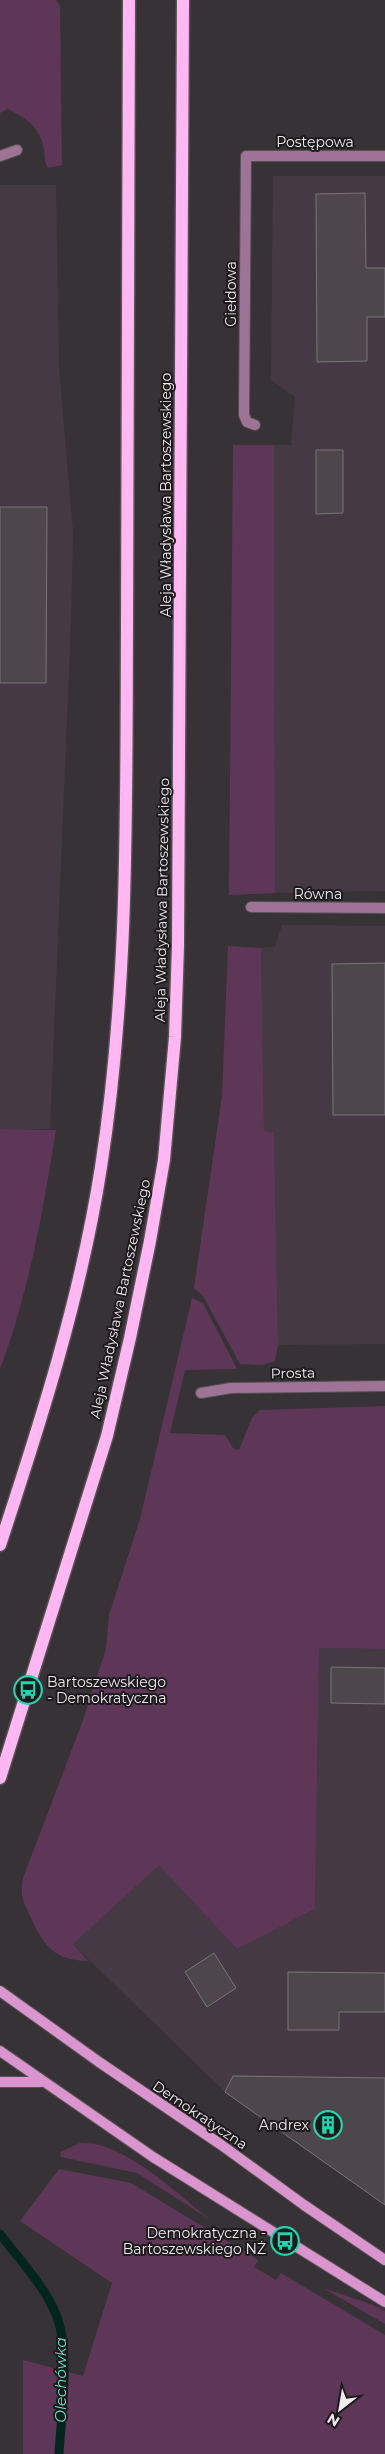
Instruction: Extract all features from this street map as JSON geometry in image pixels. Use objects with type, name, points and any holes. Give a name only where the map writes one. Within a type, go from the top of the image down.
[{"type":"main road","points":[[0,1544],[48,1402],[86,1250],[101,1171],[116,1055],[126,894],[129,0]]},
{"type":"main road","name":"Aleja Władysława Bartoszewskiego","points":[[0,1778],[107,1436],[150,1241],[164,1160],[170,1097],[178,935],[183,0]]},
{"type":"street","points":[[0,156],[17,150]]},
{"type":"street","name":"Postępowa","points":[[246,156],[385,156]]},
{"type":"street","name":"Giełdowa","points":[[246,156],[244,415],[247,422],[255,425]]},
{"type":"street","name":"Równa","points":[[251,907],[385,908]]},
{"type":"street","name":"Prosta","points":[[201,1393],[230,1388],[385,1386]]},
{"type":"street","name":"Demokratyczna","points":[[0,1990],[99,2062],[385,2260]]},
{"type":"street","points":[[0,2051],[152,2157],[385,2302]]},
{"type":"street","points":[[0,2082],[31,2081],[44,2083]]},
{"type":"shaded area","points":[[0,0],[56,0],[60,6],[62,165],[48,168],[41,138],[30,123],[8,109],[0,113]]},
{"type":"shaded area","points":[[273,176],[385,176],[385,891],[275,893],[274,445],[291,445],[295,397],[271,380]]},
{"type":"shaded area","points":[[0,185],[56,185],[59,367],[73,533],[50,1129],[0,1129]]},
{"type":"shaded area","points":[[233,445],[274,445],[275,893],[229,895]]},
{"type":"shaded area","points":[[282,925],[385,926],[385,1344],[278,1345],[274,1132],[264,1131],[261,948],[275,947]]},
{"type":"shaded area","points":[[228,946],[261,948],[264,1131],[274,1132],[278,1345],[275,1361],[262,1365],[240,1364],[203,1296],[194,1288],[222,1096]]},
{"type":"shaded area","points":[[0,1129],[56,1130],[46,1191],[27,1281],[0,1369]]},
{"type":"shaded area","points":[[192,1298],[203,1303],[237,1369],[185,1370],[170,1433],[225,1435],[233,1448],[239,1450],[252,1418],[260,1410],[385,1406],[385,1649],[319,1648],[315,1909],[237,1949],[159,1865],[73,1944],[88,1961],[77,1960],[59,1955],[41,1937],[23,1899],[23,1878],[82,1723],[106,1649],[109,1615],[140,1519]]},
{"type":"shaded area","points":[[319,1648],[385,1649],[385,2204],[225,2092],[73,1944],[159,1864],[237,1949],[315,1909]]},
{"type":"shaded area","points":[[80,2143],[97,2145],[133,2160],[167,2184],[212,2221],[137,2173],[61,2157],[60,2152]]},
{"type":"shaded area","points":[[59,2169],[131,2183],[258,2260],[254,2267],[276,2280],[281,2273],[385,2335],[385,2454],[23,2454],[23,2360],[83,2376],[112,2283],[20,2221]]},
{"type":"shaded area","points":[[323,2288],[385,2311],[385,2324]]},
{"type":"building","points":[[365,193],[366,268],[385,268],[385,317],[367,317],[367,361],[317,362],[316,194]]},
{"type":"building","points":[[316,450],[343,450],[343,513],[316,514]]},
{"type":"building","points":[[0,507],[47,507],[46,683],[0,683]]},
{"type":"building","points":[[385,963],[385,1115],[333,1115],[332,964]]},
{"type":"building","points":[[331,1667],[385,1668],[385,1704],[331,1703]]},
{"type":"building","points":[[214,1953],[236,1988],[207,2007],[185,1972]]},
{"type":"building","points":[[288,1972],[385,1973],[385,2012],[339,2012],[339,2030],[288,2030]]},
{"type":"building","name":"Andrex","points":[[233,2076],[385,2078],[385,2205],[225,2092]]},
{"type":"waterway","name":"Olechówka","points":[[0,2234],[43,2290],[56,2314],[60,2327],[63,2341],[64,2373],[59,2454]]},
{"type":"place","name":"Bartoszewskiego - Demokratyczna","points":[[28,1690]]},
{"type":"place","name":"Andrex","points":[[328,2125]]},
{"type":"place","name":"Demokratyczna - Bartoszewskiego NŻ","points":[[285,2241]]}]
